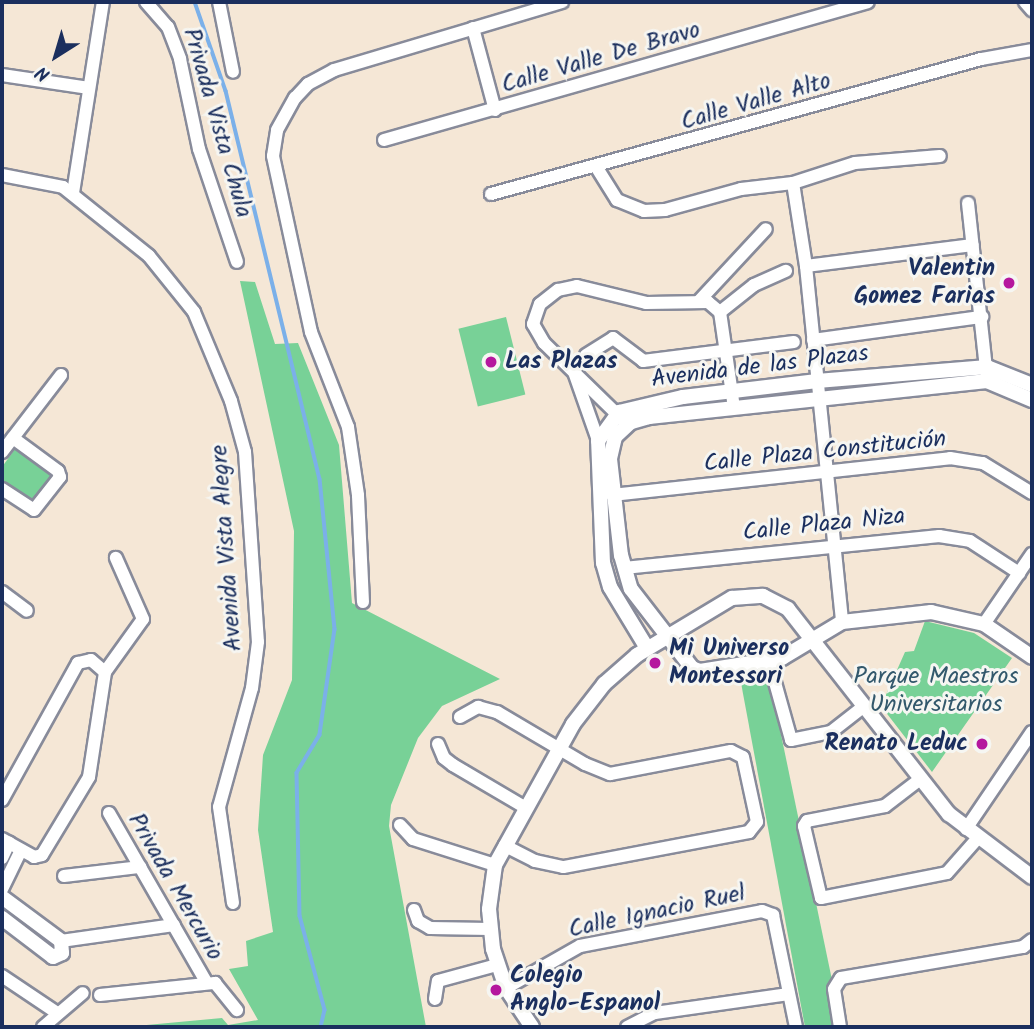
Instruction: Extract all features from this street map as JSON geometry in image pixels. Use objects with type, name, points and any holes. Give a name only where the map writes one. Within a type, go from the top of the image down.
[{"type":"street","points":[[73,193],[103,2]]},
{"type":"street","name":"Privada Vista Chula","points":[[146,2],[168,27],[180,59],[199,149],[237,262]]},
{"type":"street","points":[[219,2],[231,66]]},
{"type":"street","points":[[363,601],[358,495],[348,427],[311,332],[273,156],[277,130],[295,98],[308,84],[334,71],[562,2]]},
{"type":"street","name":"Calle Valle De Bravo","points":[[384,140],[868,2]]},
{"type":"street","points":[[1026,2],[1032,10]]},
{"type":"street","points":[[473,28],[495,110]]},
{"type":"street","name":"Calle Valle Alto","points":[[491,194],[597,168],[981,59],[1032,50]]},
{"type":"street","points":[[2,75],[89,88]]},
{"type":"street","points":[[597,168],[617,200],[644,211],[679,208],[741,189],[793,183],[855,163],[940,156]]},
{"type":"street","name":"Avenida Vista Alegre","points":[[2,175],[63,187],[149,256],[194,312],[216,360],[245,453],[258,642],[252,688],[219,807],[233,903]]},
{"type":"street","points":[[793,183],[806,266],[842,622]]},
{"type":"street","points":[[968,204],[987,374]]},
{"type":"street","points":[[699,301],[766,229]]},
{"type":"street","points":[[806,266],[973,245]]},
{"type":"street","points":[[720,312],[754,285],[786,271]]},
{"type":"street","points":[[622,419],[544,343],[533,324],[535,311],[558,290],[577,286],[646,303],[699,301],[720,312]]},
{"type":"street","points":[[720,312],[734,408]]},
{"type":"street","points":[[813,340],[982,317]]},
{"type":"street","points":[[586,355],[612,338],[634,358],[726,353],[794,342]]},
{"type":"street","points":[[625,370],[634,358]]},
{"type":"street","points":[[573,369],[598,440],[607,577],[647,648]]},
{"type":"street","name":"Avenida de las Plazas","points":[[622,419],[732,392],[817,381],[987,374],[1032,385]]},
{"type":"street","name":"Avenida de las Plazas","points":[[622,419],[819,399],[987,374],[1032,400]]},
{"type":"street","points":[[2,452],[61,375]]},
{"type":"street","points":[[598,440],[622,419]]},
{"type":"street","points":[[622,419],[611,448],[612,495],[624,568],[638,601],[685,662],[700,671],[769,661],[790,655],[842,622],[931,612],[984,624],[1032,657]]},
{"type":"street","points":[[2,489],[34,510],[60,477],[58,471],[13,438]]},
{"type":"street","name":"Calle Plaza Constitución","points":[[612,495],[966,459],[983,463],[1032,493]]},
{"type":"street","name":"Calle Plaza Niza","points":[[624,568],[834,543],[956,536],[1019,573]]},
{"type":"street","points":[[984,624],[1032,554]]},
{"type":"street","points":[[2,858],[5,841],[34,857],[46,851],[89,777],[105,672],[143,620],[116,558]]},
{"type":"street","points":[[2,592],[27,611]]},
{"type":"street","points":[[532,1027],[506,988],[497,965],[490,929],[495,865],[559,748],[604,684],[647,648],[719,603],[749,594],[788,609],[919,780],[972,834],[1032,877]]},
{"type":"street","points":[[2,800],[78,663],[91,660],[105,672]]},
{"type":"street","points":[[769,661],[786,736],[794,741],[831,732],[863,707]]},
{"type":"street","points":[[460,717],[471,709],[488,709],[610,774],[731,751],[743,757],[757,822],[749,832],[564,867],[535,861],[505,846]]},
{"type":"street","points":[[919,780],[885,806],[810,819],[804,826],[818,895],[827,900],[947,873],[1032,732]]},
{"type":"street","points":[[438,744],[444,758],[453,765],[526,808]]},
{"type":"street","name":"Privada Mercurio","points":[[109,813],[206,982]]},
{"type":"street","points":[[400,825],[413,839],[495,865]]},
{"type":"street","points":[[2,889],[21,850]]},
{"type":"street","points":[[64,876],[141,867]]},
{"type":"street","points":[[2,898],[61,941],[174,925]]},
{"type":"street","points":[[414,910],[418,921],[430,928],[490,929]]},
{"type":"street","name":"Calle Ignacio Ruel","points":[[506,988],[563,953],[597,941],[762,911],[773,915],[789,994]]},
{"type":"street","points":[[2,918],[38,947],[57,958],[63,951],[61,941]]},
{"type":"street","points":[[38,947],[48,932]]},
{"type":"street","points":[[840,1027],[834,989],[841,978],[1023,947],[1032,940]]},
{"type":"street","points":[[435,999],[438,981],[497,965]]},
{"type":"street","points":[[2,976],[57,1013]]},
{"type":"street","points":[[100,995],[206,982],[221,985],[237,1010]]},
{"type":"street","points":[[43,1027],[83,993]]},
{"type":"street","points":[[627,1027],[655,1013],[789,994],[796,1027]]},
{"type":"green space","points":[[240,281],[255,282],[275,344],[298,343],[339,445],[352,603],[500,679],[442,706],[418,738],[391,805],[389,826],[426,1027],[125,1027],[222,1018],[228,1025],[258,1020],[229,969],[248,966],[246,941],[273,932],[258,830],[263,755],[292,680],[294,531]]},
{"type":"green space","name":"Las Plazas","points":[[506,317],[525,395],[478,406],[458,329]]},
{"type":"green space","points":[[17,446],[54,473],[31,503],[2,482],[2,467]]},
{"type":"green space","name":"Parque Maestros Universitarios","points":[[925,621],[974,633],[1012,658],[932,772],[881,706],[905,652],[914,651]]},
{"type":"green space","points":[[767,667],[832,980],[838,1027],[805,1027],[739,672]]},
{"type":"waterway","points":[[195,2],[226,91],[320,479],[335,629],[320,735],[297,773],[300,916],[325,1010],[321,1027]]},
{"type":"place","name":"Valentin Gomez Farias","points":[[1009,283]]},
{"type":"place","name":"Las Plazas","points":[[491,362]]},
{"type":"place","name":"Mi Universo Montessori","points":[[655,663]]},
{"type":"place","name":"Renato Leduc","points":[[982,744]]},
{"type":"place","name":"Colegio Anglo-Espanol","points":[[496,990]]}]
